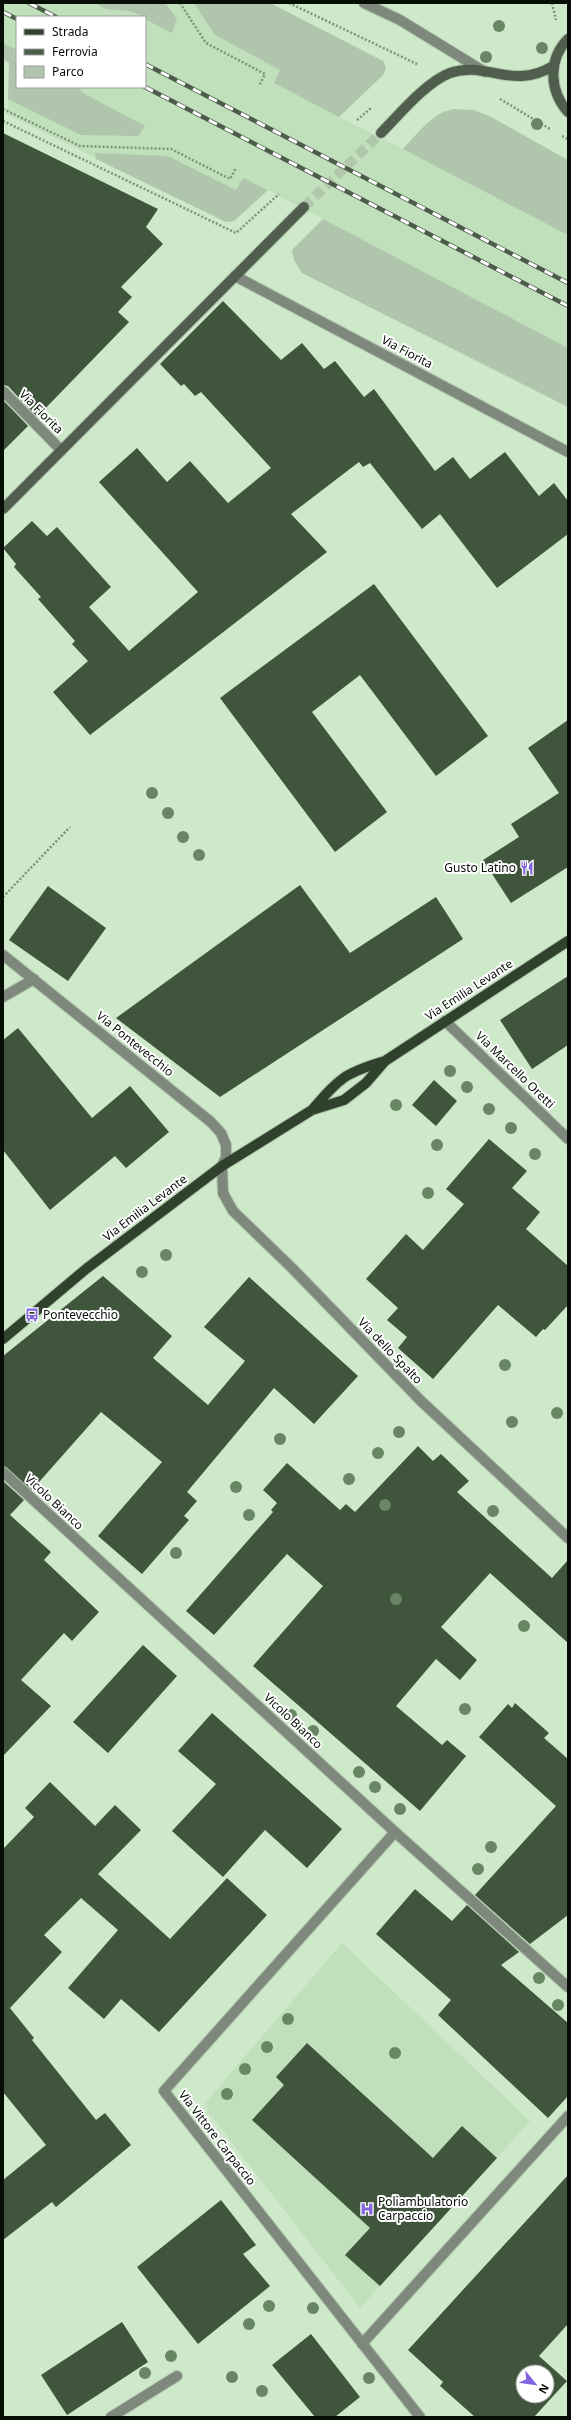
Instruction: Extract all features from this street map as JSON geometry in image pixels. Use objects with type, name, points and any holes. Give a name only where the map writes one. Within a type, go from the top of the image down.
[{"type":"main road","name":"Via Emilia Levante","points":[[3,1339],[86,1269],[222,1166],[312,1110],[344,1100],[366,1083],[385,1061],[568,941]]},
{"type":"main road","name":"Via Emilia Levante","points":[[312,1110],[345,1075],[355,1069],[385,1061]]},
{"type":"street","points":[[364,3],[400,20],[489,74]]},
{"type":"street","points":[[568,39],[553,66],[554,85],[560,103],[568,112]]},
{"type":"street","points":[[381,133],[438,79],[458,71],[523,78],[536,75],[553,66]]},
{"type":"street","name":"Via Fiorita","points":[[3,509],[304,207]]},
{"type":"street","name":"Via Fiorita","points":[[235,276],[568,452]]},
{"type":"street","name":"Via Fiorita","points":[[3,391],[61,450]]},
{"type":"street","name":"Via Pontevecchio","points":[[3,956],[34,979],[211,1122],[221,1133],[226,1145],[226,1157],[222,1166]]},
{"type":"street","points":[[3,997],[34,979]]},
{"type":"street","name":"Via Marcello Oretti","points":[[445,1021],[568,1138]]},
{"type":"street","name":"Via dello Spalto","points":[[222,1166],[223,1193],[233,1211],[292,1268],[421,1402],[568,1538]]},
{"type":"street","name":"Vicolo Bianco","points":[[3,1472],[395,1832],[568,1986]]},
{"type":"street","name":"Via Vittore Carpaccio","points":[[395,1832],[164,2091],[420,2417]]},
{"type":"street","points":[[362,2344],[568,2116]]},
{"type":"street","points":[[111,2417],[177,2376]]},
{"type":"path","points":[[180,3],[206,43],[265,74],[259,86]]},
{"type":"path","points":[[289,3],[418,64]]},
{"type":"path","points":[[497,98],[568,139]]},
{"type":"path","points":[[3,109],[80,146],[171,149],[230,179],[236,168]]},
{"type":"path","points":[[3,121],[236,233],[278,194]]},
{"type":"path","points":[[3,897],[70,827]]},
{"type":"shaded area","points":[[3,3],[270,3],[383,61],[386,68],[384,74],[339,117],[403,149],[434,117],[444,111],[474,110],[491,117],[568,160],[568,407],[302,273],[294,260],[292,250],[323,219],[268,190],[234,221],[226,222],[8,115],[9,63],[3,59]]},
{"type":"shaded area","name":"Poliambulatorio Carpaccio","points":[[342,1943],[530,2121],[360,2308],[209,2113],[206,2102]]},
{"type":"green space","points":[[95,3],[165,3],[177,19],[172,33],[146,20],[146,16],[129,11],[106,9]]},
{"type":"green space","points":[[194,3],[270,3],[383,61],[386,68],[384,74],[339,117],[274,83],[280,70],[215,35]]},
{"type":"green space","points":[[3,43],[16,50],[16,88],[78,88],[85,94],[145,126],[138,136],[81,135],[8,99],[9,63],[3,59]]},
{"type":"green space","points":[[454,109],[474,110],[491,117],[568,160],[568,235],[403,149],[432,119],[446,111]]},
{"type":"green space","points":[[95,153],[168,156],[236,190],[243,178],[268,190],[234,221],[226,222],[96,159]]},
{"type":"green space","points":[[323,219],[568,348],[568,407],[302,273],[294,260],[292,250]]},
{"type":"building","points":[[3,133],[158,209],[146,227],[163,244],[121,287],[132,297],[118,312],[129,322],[37,417],[8,386],[3,385]]},
{"type":"building","points":[[223,301],[281,360],[302,343],[324,369],[335,361],[364,397],[374,389],[435,471],[453,457],[470,479],[505,452],[539,496],[554,483],[568,501],[568,534],[497,588],[440,514],[422,529],[370,463],[363,467],[359,462],[291,514],[327,552],[90,735],[53,692],[88,661],[72,644],[75,641],[38,599],[41,597],[14,567],[16,564],[3,548],[32,521],[47,536],[57,527],[111,587],[89,607],[129,651],[198,592],[99,482],[137,448],[167,482],[190,461],[228,503],[271,468],[201,392],[195,396],[184,384],[181,386],[160,364]]},
{"type":"building","points":[[3,400],[28,426],[3,451]]},
{"type":"building","points":[[374,584],[488,736],[436,776],[360,675],[312,712],[387,812],[335,852],[220,698]]},
{"type":"building","points":[[568,720],[568,867],[511,903],[483,860],[519,837],[511,824],[559,793],[528,748]]},
{"type":"building","points":[[300,885],[350,953],[436,897],[463,939],[220,1097],[116,1018]]},
{"type":"building","points":[[48,886],[106,928],[68,981],[9,940]]},
{"type":"building","points":[[568,976],[568,1045],[532,1069],[500,1020]]},
{"type":"building","points":[[18,1028],[92,1118],[130,1086],[169,1132],[126,1168],[115,1156],[50,1210],[3,1150],[3,1040]]},
{"type":"building","points":[[434,1080],[457,1101],[436,1126],[412,1105]]},
{"type":"building","points":[[489,1139],[527,1171],[512,1188],[540,1212],[526,1229],[568,1266],[568,1305],[545,1330],[543,1329],[536,1337],[498,1305],[433,1379],[398,1348],[407,1337],[387,1320],[398,1308],[366,1279],[406,1234],[423,1250],[464,1204],[446,1189]]},
{"type":"building","points":[[103,1276],[172,1336],[153,1358],[208,1405],[245,1361],[204,1327],[249,1277],[358,1376],[314,1424],[274,1388],[187,1492],[197,1501],[184,1516],[189,1520],[142,1574],[98,1536],[162,1462],[101,1412],[32,1490],[3,1466],[3,1356]]},
{"type":"building","points":[[418,1446],[433,1461],[441,1454],[469,1481],[457,1492],[552,1578],[568,1560],[568,1643],[490,1573],[441,1627],[477,1660],[460,1680],[436,1659],[396,1706],[442,1745],[447,1740],[466,1756],[420,1811],[253,1666],[323,1586],[287,1554],[214,1635],[186,1611],[273,1512],[271,1510],[277,1503],[263,1490],[287,1463],[340,1510],[346,1504],[355,1512]]},
{"type":"building","points":[[3,1481],[24,1500],[10,1515],[51,1552],[44,1560],[99,1612],[72,1641],[64,1633],[21,1680],[51,1706],[3,1756]]},
{"type":"building","points":[[143,1645],[177,1676],[108,1753],[73,1722]]},
{"type":"building","points":[[515,1703],[549,1733],[544,1738],[568,1759],[568,1915],[530,1944],[475,1895],[556,1806],[479,1737],[508,1704],[512,1708]]},
{"type":"building","points":[[212,1713],[342,1829],[307,1868],[265,1830],[223,1877],[172,1831],[216,1784],[178,1751]]},
{"type":"building","points":[[50,1782],[95,1826],[115,1805],[141,1830],[98,1874],[170,1939],[227,1878],[267,1915],[159,2032],[121,1999],[104,2019],[68,1988],[118,1930],[81,1898],[44,1935],[62,1952],[10,2008],[34,2038],[32,2040],[96,2120],[105,2113],[131,2145],[56,2207],[52,2202],[3,2240],[3,2180],[46,2145],[3,2092],[3,1849],[34,1817],[25,1808]]},
{"type":"building","points":[[415,1889],[452,1921],[467,1905],[519,1952],[501,1965],[568,2023],[568,2096],[548,2118],[438,2015],[451,2000],[376,1934]]},
{"type":"building","points":[[307,2043],[433,2158],[462,2126],[497,2158],[380,2286],[345,2255],[370,2228],[252,2120],[284,2085],[276,2077]]},
{"type":"building","points":[[568,2175],[568,2324],[539,2356],[548,2364],[515,2364],[515,2404],[546,2404],[534,2417],[475,2417],[440,2386],[443,2382],[408,2350]]},
{"type":"building","points":[[221,2200],[256,2245],[243,2254],[270,2286],[198,2344],[137,2267]]},
{"type":"building","points":[[122,2322],[148,2362],[67,2415],[41,2375]]},
{"type":"building","points":[[311,2334],[360,2397],[335,2417],[315,2417],[272,2365]]},
{"type":"building","points":[[555,2370],[567,2381],[555,2394]]},
{"type":"tunnel","points":[[304,207],[381,133]]},
{"type":"railway","points":[[29,3],[54,16]]},
{"type":"railway","points":[[3,12],[16,18]]},
{"type":"railway","points":[[146,65],[568,283]]},
{"type":"railway","points":[[146,88],[568,306]]},
{"type":"place","name":"Gusto Latino","points":[[527,868]]},
{"type":"place","name":"Pontevecchio","points":[[32,1315]]},
{"type":"place","name":"Poliambulatorio Carpaccio","points":[[367,2209]]}]
